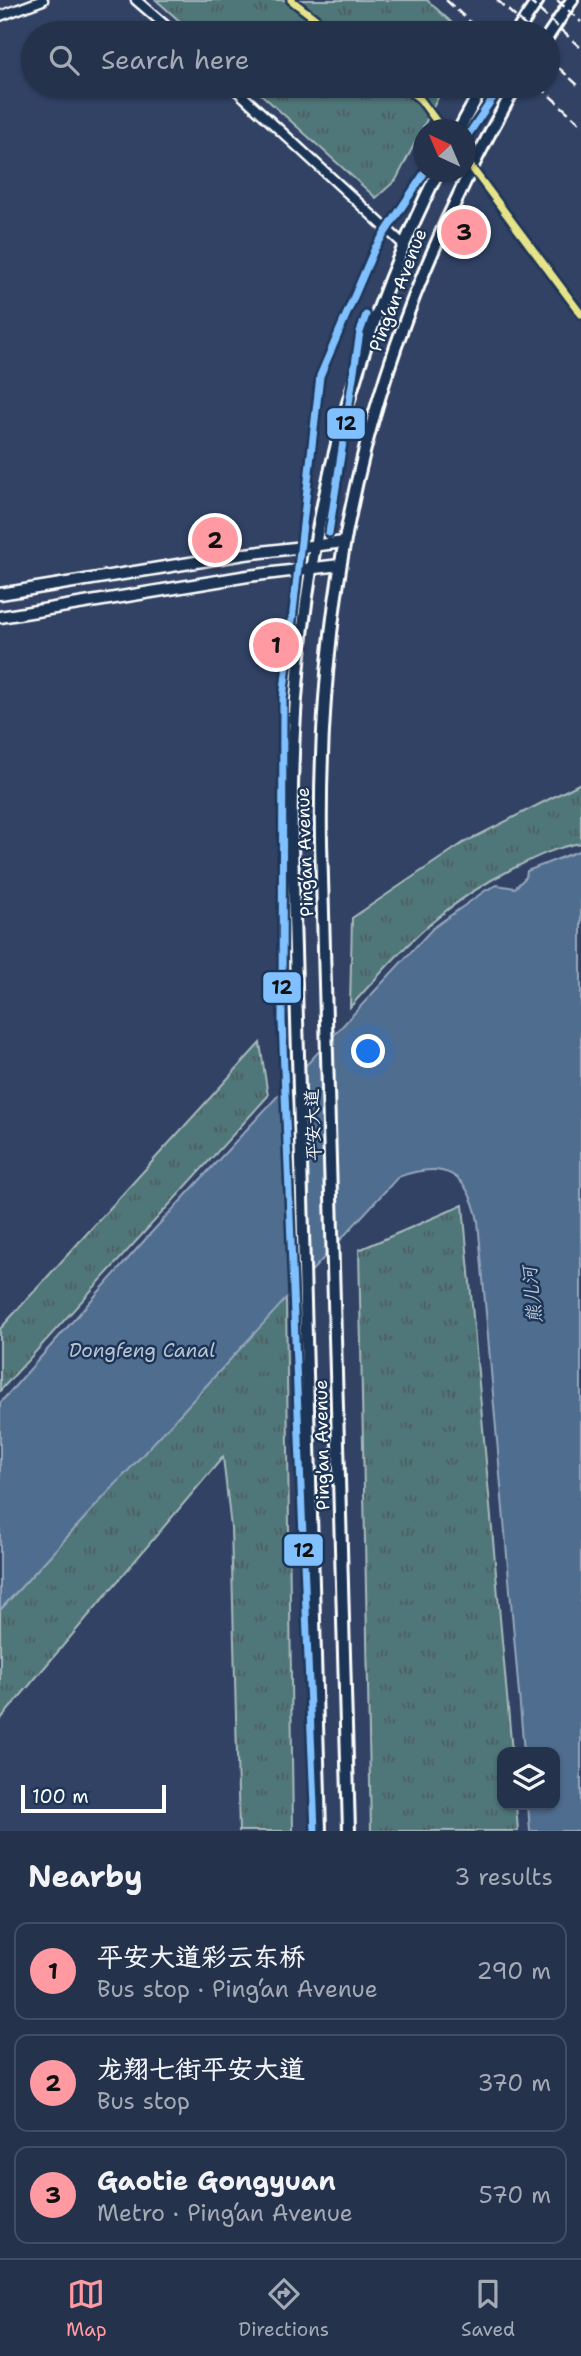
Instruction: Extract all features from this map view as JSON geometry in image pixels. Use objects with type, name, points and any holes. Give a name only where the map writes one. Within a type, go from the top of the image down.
[{"type":"main road","points":[[524,21],[538,0]]},
{"type":"main road","points":[[558,21],[572,0]]},
{"type":"main road","points":[[465,119],[476,98]]},
{"type":"main road","name":"Ping‘an Avenue","points":[[327,981],[321,843],[321,738],[325,679],[344,542],[369,429],[409,303],[442,228],[510,98]]},
{"type":"main road","name":"Ping‘an Avenue","points":[[298,982],[292,737],[296,677],[310,569],[333,453],[348,397],[382,293],[433,182]]},
{"type":"main road","name":"平安大道","points":[[327,981],[334,1269]]},
{"type":"main road","name":"平安大道","points":[[298,982],[306,1298]]},
{"type":"main road","name":"Ping'an Avenue","points":[[334,1269],[349,1831]]},
{"type":"main road","name":"Ping'an Avenue","points":[[306,1298],[320,1831]]},
{"type":"street","points":[[0,16],[43,0]]},
{"type":"street","points":[[136,0],[160,21]]},
{"type":"street","points":[[245,98],[404,244]]},
{"type":"street","points":[[0,594],[185,563],[344,542]]},
{"type":"street","points":[[0,617],[188,585],[340,565]]},
{"type":"green space","points":[[156,0],[427,0],[450,21],[180,21]]},
{"type":"green space","points":[[265,98],[438,98],[427,119],[413,119],[413,147],[396,180],[376,198]]},
{"type":"green space","points":[[581,783],[581,843],[532,859],[466,896],[445,911],[407,946],[350,1007],[352,918],[463,843]]},
{"type":"green space","points":[[260,1043],[268,1096],[0,1391],[0,1329]]},
{"type":"green space","points":[[463,1205],[512,1747],[497,1747],[497,1810],[516,1810],[518,1831],[371,1831],[359,1250]]},
{"type":"green space","points":[[286,1297],[293,1831],[239,1831],[231,1528],[223,1457],[0,1720],[0,1610]]},
{"type":"water","points":[[581,850],[581,1831],[530,1831],[528,1810],[560,1810],[560,1747],[524,1747],[478,1221],[468,1191],[452,1175],[429,1170],[398,1177],[0,1610],[0,1403],[151,1233],[433,928],[486,890],[497,885],[515,888],[526,877],[527,871]]},
{"type":"railway","points":[[446,0],[469,21]]},
{"type":"railway","points":[[497,0],[520,21]]},
{"type":"railway","points":[[528,0],[551,21]]},
{"type":"railway","points":[[557,0],[581,22]]},
{"type":"railway","points":[[560,29],[581,48]]},
{"type":"railway","points":[[560,69],[581,88]]},
{"type":"railway","points":[[552,98],[581,124]]},
{"type":"transit line","points":[[291,0],[318,21]]},
{"type":"transit line","points":[[419,98],[435,119]]},
{"type":"transit line","name":"12","points":[[476,123],[493,98]]},
{"type":"transit line","points":[[476,173],[581,314]]},
{"type":"transit line","name":"12","points":[[315,1831],[282,1020],[283,699],[320,376],[375,248],[418,182]]},
{"type":"transit line","name":"12","points":[[329,533],[360,332],[366,315]]},
{"type":"place","name":"Gaotie Gongyuan","points":[[464,232]]},
{"type":"place","name":"龙翔七街平安大道","points":[[215,540]]},
{"type":"place","name":"平安大道彩云东桥","points":[[276,645]]},
{"type":"water label","name":"熊儿河","points":[[532,1295]]},
{"type":"water label","name":"Dongfeng Canal","points":[[142,1350]]}]
